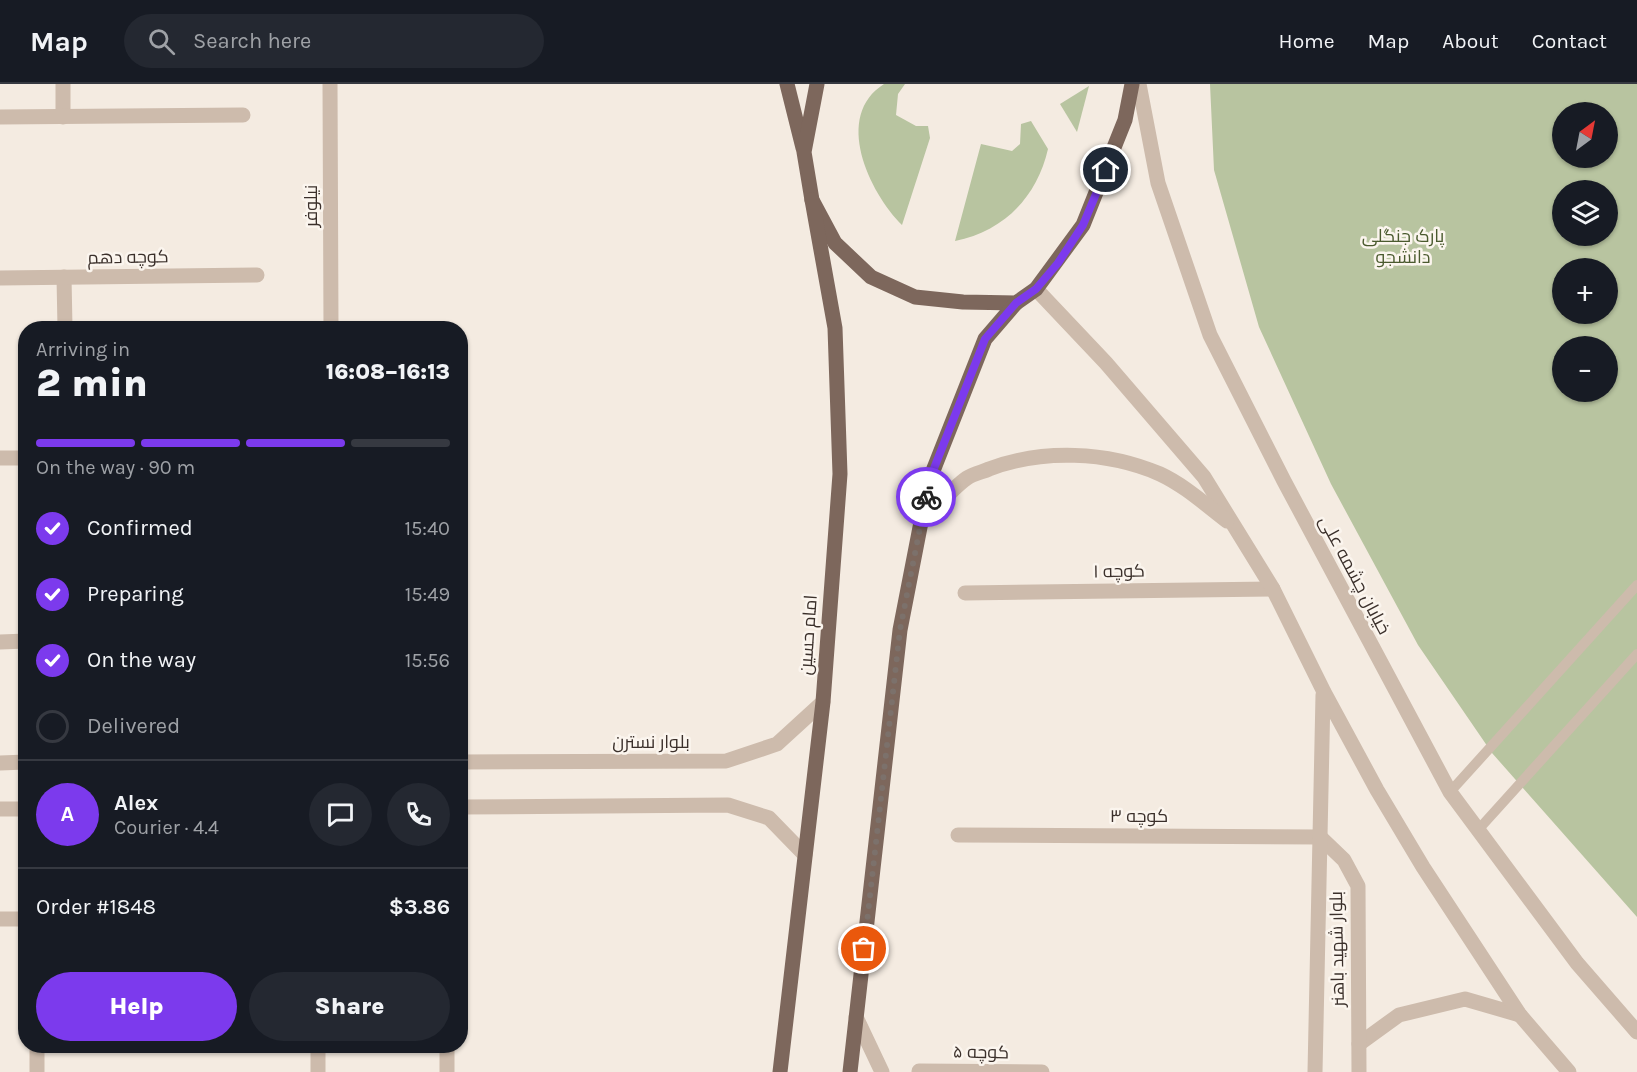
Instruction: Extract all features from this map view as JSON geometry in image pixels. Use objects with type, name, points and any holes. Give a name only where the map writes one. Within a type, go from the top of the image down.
[{"type":"main road","name":"امام حسین","points":[[780,1072],[823,702],[840,474],[835,328],[804,152],[787,84]]},
{"type":"main road","points":[[804,152],[817,84]]},
{"type":"main road","points":[[850,1072],[900,630],[929,481],[985,339],[1016,303],[1036,289],[1083,225],[1125,120],[1132,84]]},
{"type":"main road","points":[[812,200],[835,243],[871,276],[915,297],[963,302],[1016,303]]},
{"type":"street","points":[[63,84],[63,117]]},
{"type":"street","name":"نیلوفر","points":[[330,84],[330,321]]},
{"type":"street","name":"خیابان چشمه علی","points":[[1139,84],[1158,183],[1210,335],[1284,482],[1450,792],[1577,963],[1637,1032]]},
{"type":"street","points":[[0,117],[243,116]]},
{"type":"street","name":"کوچه دهم","points":[[0,278],[257,275]]},
{"type":"street","points":[[64,277],[64,321]]},
{"type":"street","points":[[1036,289],[1161,425],[1204,477],[1273,589],[1324,692],[1377,790],[1520,1015],[1569,1072]]},
{"type":"street","points":[[921,523],[968,477],[1006,463],[1043,457],[1080,456],[1114,460],[1160,474],[1186,489],[1237,529]]},
{"type":"street","points":[[0,458],[18,458]]},
{"type":"street","name":"کوچه ۱","points":[[965,593],[1273,589]]},
{"type":"street","points":[[0,642],[18,641]]},
{"type":"street","name":"بلوار شهید باهنر","points":[[1315,1072],[1324,692]]},
{"type":"street","name":"بلوار نسترن","points":[[468,762],[726,761],[777,744],[823,702]]},
{"type":"street","points":[[0,763],[18,762]]},
{"type":"street","points":[[468,807],[728,805],[769,818],[805,855]]},
{"type":"street","points":[[0,809],[18,808]]},
{"type":"street","name":"کوچه ۳","points":[[958,835],[1320,837]]},
{"type":"street","name":"بلوار شهید باهنر","points":[[1320,837],[1344,860],[1358,886],[1359,1072]]},
{"type":"street","points":[[0,919],[18,919]]},
{"type":"street","points":[[1359,1044],[1400,1014],[1465,999],[1520,1015]]},
{"type":"street","points":[[856,1017],[882,1072]]},
{"type":"street","points":[[37,1053],[37,1072]]},
{"type":"street","points":[[318,1053],[318,1072]]},
{"type":"street","points":[[447,1053],[447,1072]]},
{"type":"street","name":"کوچه ۵","points":[[919,1071],[1042,1072]]},
{"type":"lane","points":[[1450,792],[1637,585]]},
{"type":"lane","points":[[1478,830],[1637,654]]},
{"type":"green space","points":[[884,84],[905,84],[898,94],[896,115],[916,126],[928,126],[930,138],[902,225],[878,194],[868,174],[859,134],[861,115],[869,98]]},
{"type":"green space","name":"پارک جنگلی دانشجو","points":[[1210,84],[1637,84],[1637,917],[1492,753],[1418,645],[1331,484],[1259,327],[1214,170]]},
{"type":"green space","points":[[1089,86],[1077,132],[1060,104]]},
{"type":"green space","points":[[1031,121],[1048,149],[1036,182],[1027,197],[1003,220],[989,229],[955,241],[981,144],[1012,151],[1020,144],[1021,124]]},
{"type":"way so far","points":[[864,949],[900,630],[926,497]]},
{"type":"route","points":[[926,497],[929,481],[985,339],[1016,303],[1036,289],[1058,263],[1083,225],[1106,170]]}]
